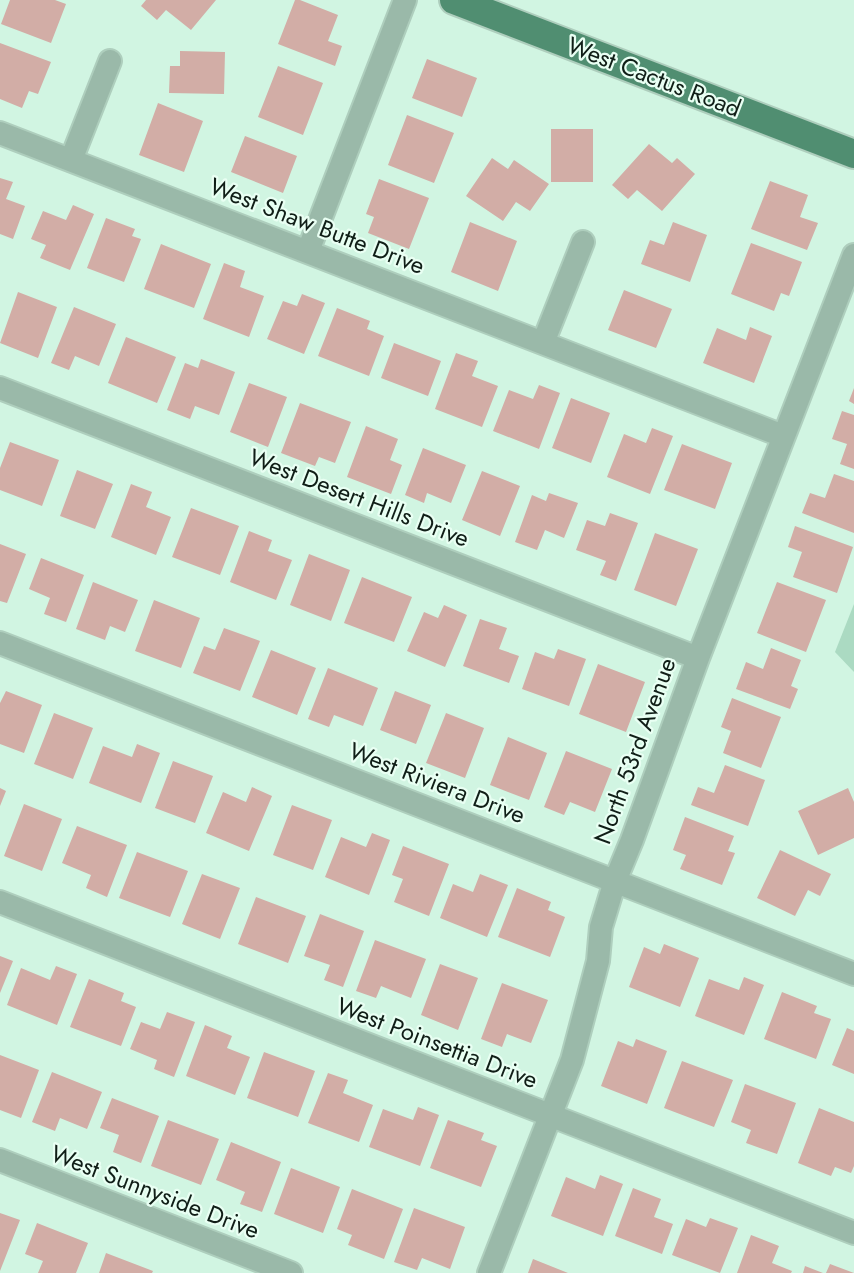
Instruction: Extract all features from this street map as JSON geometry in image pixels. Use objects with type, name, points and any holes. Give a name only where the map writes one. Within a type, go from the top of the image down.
[{"type":"main road","name":"West Cactus Road","points":[[454,0],[854,154]]},
{"type":"street","points":[[308,252],[405,0]]},
{"type":"street","points":[[71,160],[110,61]]},
{"type":"street","name":"West Shaw Butte Drive","points":[[0,133],[783,435]]},
{"type":"street","points":[[543,343],[583,242]]},
{"type":"street","name":"North 53rd Avenue","points":[[489,1273],[572,1060],[598,962],[602,927],[615,881],[633,840],[698,658],[854,255]]},
{"type":"street","name":"West Desert Hills Drive","points":[[0,388],[698,658]]},
{"type":"street","name":"West Riviera Drive","points":[[0,643],[854,974]]},
{"type":"street","name":"West Poinsettia Drive","points":[[0,902],[854,1233]]},
{"type":"street","name":"West Sunnyside Drive","points":[[0,1160],[291,1273]]},
{"type":"green space","points":[[854,604],[854,672],[835,652]]},
{"type":"building","points":[[10,0],[55,0],[66,4],[51,43],[1,24]]},
{"type":"building","points":[[146,0],[216,0],[191,30],[166,10],[157,20],[141,6]]},
{"type":"building","points":[[295,0],[338,15],[328,41],[342,46],[335,66],[278,44]]},
{"type":"building","points":[[0,43],[51,62],[38,94],[29,91],[22,108],[0,99]]},
{"type":"building","points":[[180,51],[225,52],[224,94],[169,93],[170,66],[180,66]]},
{"type":"building","points":[[427,59],[477,78],[462,117],[412,98]]},
{"type":"building","points":[[278,66],[323,83],[303,135],[258,117]]},
{"type":"building","points":[[158,103],[203,121],[184,172],[139,155]]},
{"type":"building","points":[[407,115],[454,133],[434,183],[388,165]]},
{"type":"building","points":[[551,129],[593,129],[593,182],[551,182]]},
{"type":"building","points":[[245,136],[297,156],[283,193],[231,172]]},
{"type":"building","points":[[649,144],[672,163],[677,158],[695,174],[662,211],[637,190],[628,199],[612,185]]},
{"type":"building","points":[[492,158],[508,169],[514,160],[549,184],[530,211],[516,202],[503,221],[466,196]]},
{"type":"building","points":[[0,178],[13,182],[6,199],[25,206],[13,239],[0,234]]},
{"type":"building","points":[[379,179],[429,198],[409,249],[368,233],[374,217],[366,214]]},
{"type":"building","points":[[770,181],[808,195],[800,217],[818,223],[807,250],[751,229]]},
{"type":"building","points":[[73,205],[94,214],[70,270],[40,258],[46,245],[31,239],[43,211],[66,220]]},
{"type":"building","points":[[106,218],[135,229],[132,236],[141,239],[124,282],[87,268]]},
{"type":"building","points":[[470,222],[517,241],[498,291],[451,272]]},
{"type":"building","points":[[673,222],[707,235],[690,282],[641,264],[650,240],[664,245]]},
{"type":"building","points":[[751,243],[802,262],[789,296],[781,293],[774,311],[731,294]]},
{"type":"building","points":[[161,244],[211,264],[194,308],[144,289]]},
{"type":"building","points":[[224,263],[245,271],[240,287],[264,296],[249,337],[203,319]]},
{"type":"building","points":[[624,290],[672,309],[656,348],[608,330]]},
{"type":"building","points":[[18,292],[57,307],[38,358],[0,343]]},
{"type":"building","points":[[302,294],[325,303],[304,354],[267,339],[283,301],[297,306]]},
{"type":"building","points":[[74,307],[116,324],[99,366],[75,356],[69,370],[51,363]]},
{"type":"building","points":[[337,308],[370,321],[367,329],[384,336],[369,376],[318,356]]},
{"type":"building","points":[[750,327],[772,336],[754,383],[703,363],[717,328],[746,340]]},
{"type":"building","points":[[126,337],[176,357],[157,403],[108,383]]},
{"type":"building","points":[[394,343],[441,361],[428,396],[381,378]]},
{"type":"building","points":[[456,353],[478,361],[472,376],[498,386],[482,427],[435,409]]},
{"type":"building","points":[[201,359],[235,372],[219,415],[195,406],[190,419],[167,410],[185,363],[198,368]]},
{"type":"building","points":[[249,383],[287,397],[268,447],[230,432]]},
{"type":"building","points":[[539,385],[560,393],[539,449],[493,431],[509,390],[533,399]]},
{"type":"building","points":[[854,388],[854,404],[849,401]]},
{"type":"building","points":[[571,398],[610,413],[591,463],[552,448]]},
{"type":"building","points":[[300,403],[351,422],[335,463],[319,457],[315,466],[281,453]]},
{"type":"building","points":[[842,411],[854,415],[854,469],[840,464],[847,444],[832,439]]},
{"type":"building","points":[[366,426],[398,439],[390,460],[402,465],[391,494],[347,477]]},
{"type":"building","points":[[652,428],[673,436],[650,494],[607,477],[624,434],[646,443]]},
{"type":"building","points":[[10,442],[59,460],[42,506],[0,490],[0,468]]},
{"type":"building","points":[[682,444],[732,463],[715,509],[664,490]]},
{"type":"building","points":[[423,448],[466,465],[451,503],[427,493],[424,503],[405,495]]},
{"type":"building","points":[[77,470],[113,484],[95,529],[60,516]]},
{"type":"building","points":[[482,471],[520,486],[500,536],[462,520]]},
{"type":"building","points":[[834,474],[854,481],[854,533],[802,513],[810,493],[825,498]]},
{"type":"building","points":[[131,484],[152,492],[146,507],[171,517],[156,555],[111,537]]},
{"type":"building","points":[[549,493],[578,503],[564,538],[545,530],[537,550],[515,542],[532,495],[546,501]]},
{"type":"building","points":[[191,508],[239,526],[220,575],[172,557]]},
{"type":"building","points":[[610,513],[638,523],[616,581],[600,575],[606,561],[576,550],[587,520],[605,526]]},
{"type":"building","points":[[795,526],[853,547],[837,593],[793,577],[802,552],[788,547]]},
{"type":"building","points":[[249,531],[272,540],[268,551],[292,560],[276,600],[230,582]]},
{"type":"building","points":[[655,533],[698,549],[676,606],[634,590]]},
{"type":"building","points":[[0,544],[26,554],[7,603],[0,601]]},
{"type":"building","points":[[309,554],[350,570],[331,621],[290,605]]},
{"type":"building","points":[[41,558],[84,575],[66,622],[44,614],[50,598],[29,589]]},
{"type":"building","points":[[362,577],[412,597],[394,642],[344,623]]},
{"type":"building","points":[[93,582],[138,600],[125,632],[110,626],[105,640],[76,629]]},
{"type":"building","points":[[777,582],[826,600],[806,652],[757,633]]},
{"type":"building","points":[[154,600],[200,618],[181,668],[135,651]]},
{"type":"building","points":[[444,605],[467,615],[445,667],[407,651],[424,612],[438,618]]},
{"type":"building","points":[[480,619],[507,628],[499,649],[519,656],[509,683],[463,666]]},
{"type":"building","points":[[224,628],[260,641],[240,691],[193,673],[204,646],[215,650]]},
{"type":"building","points":[[771,648],[801,660],[791,686],[798,689],[790,709],[736,689],[746,662],[763,669]]},
{"type":"building","points":[[558,649],[586,659],[569,706],[522,689],[535,652],[554,659]]},
{"type":"building","points":[[271,650],[316,668],[297,715],[252,697]]},
{"type":"building","points":[[598,664],[645,682],[626,732],[579,714]]},
{"type":"building","points":[[328,668],[378,688],[363,726],[334,715],[329,727],[308,719]]},
{"type":"building","points":[[6,691],[42,705],[24,753],[0,744],[0,703]]},
{"type":"building","points":[[395,691],[431,705],[416,744],[380,730]]},
{"type":"building","points":[[732,698],[781,717],[761,768],[723,753],[731,731],[721,727]]},
{"type":"building","points":[[54,713],[93,728],[73,779],[34,764]]},
{"type":"building","points":[[446,713],[484,728],[465,778],[426,763]]},
{"type":"building","points":[[508,737],[547,753],[529,800],[490,785]]},
{"type":"building","points":[[137,744],[160,753],[141,803],[89,783],[103,746],[132,757]]},
{"type":"building","points":[[566,751],[612,769],[595,812],[570,802],[564,815],[544,807]]},
{"type":"building","points":[[173,761],[213,776],[195,823],[155,808]]},
{"type":"building","points":[[725,765],[765,780],[748,826],[691,805],[698,787],[714,793]]},
{"type":"building","points":[[252,787],[272,796],[249,851],[206,833],[223,792],[246,802]]},
{"type":"building","points":[[0,788],[6,791],[0,806]]},
{"type":"building","points":[[848,788],[854,802],[854,838],[818,855],[798,811]]},
{"type":"building","points":[[24,804],[62,819],[42,871],[4,856]]},
{"type":"building","points":[[292,805],[332,820],[313,870],[273,855]]},
{"type":"building","points":[[685,817],[734,836],[728,851],[735,853],[722,885],[680,869],[686,855],[673,850]]},
{"type":"building","points":[[77,826],[127,845],[107,897],[86,888],[91,875],[62,863]]},
{"type":"building","points":[[372,833],[390,840],[369,895],[325,877],[341,837],[366,847]]},
{"type":"building","points":[[403,846],[449,864],[429,916],[394,902],[403,879],[392,875]]},
{"type":"building","points":[[780,850],[831,874],[820,896],[808,890],[795,916],[757,898]]},
{"type":"building","points":[[137,852],[188,871],[170,917],[119,898]]},
{"type":"building","points":[[202,874],[240,888],[220,939],[182,924]]},
{"type":"building","points":[[480,874],[508,885],[487,937],[440,918],[453,884],[473,892]]},
{"type":"building","points":[[517,888],[551,902],[548,910],[565,917],[550,957],[498,937]]},
{"type":"building","points":[[256,897],[306,916],[288,963],[238,944]]},
{"type":"building","points":[[320,914],[364,931],[343,987],[324,980],[330,965],[304,956]]},
{"type":"building","points":[[375,940],[426,959],[411,998],[381,986],[376,998],[356,991]]},
{"type":"building","points":[[664,944],[699,958],[680,1007],[629,987],[644,947],[660,954]]},
{"type":"building","points":[[0,956],[13,961],[0,993]]},
{"type":"building","points":[[440,964],[478,978],[458,1030],[421,1015]]},
{"type":"building","points":[[56,966],[77,974],[57,1025],[7,1005],[21,968],[50,980]]},
{"type":"building","points":[[744,977],[764,985],[744,1035],[695,1016],[709,979],[739,990]]},
{"type":"building","points":[[89,979],[124,993],[121,1001],[136,1007],[121,1046],[70,1027]]},
{"type":"building","points":[[502,983],[548,1000],[531,1043],[507,1034],[502,1047],[481,1039]]},
{"type":"building","points":[[782,992],[817,1006],[814,1013],[831,1019],[816,1059],[764,1039]]},
{"type":"building","points":[[167,1012],[195,1022],[174,1077],[154,1069],[157,1060],[130,1049],[141,1022],[160,1029]]},
{"type":"building","points":[[205,1025],[232,1036],[227,1048],[250,1057],[235,1095],[186,1076]]},
{"type":"building","points":[[847,1028],[854,1031],[854,1074],[832,1065]]},
{"type":"building","points":[[636,1039],[667,1051],[647,1104],[601,1086],[618,1041],[633,1047]]},
{"type":"building","points":[[264,1052],[315,1071],[298,1117],[247,1098]]},
{"type":"building","points":[[0,1055],[39,1070],[21,1118],[0,1110]]},
{"type":"building","points":[[682,1061],[733,1080],[714,1127],[664,1108]]},
{"type":"building","points":[[52,1072],[102,1092],[87,1129],[60,1118],[55,1131],[32,1122]]},
{"type":"building","points":[[328,1073],[348,1080],[343,1093],[373,1105],[359,1142],[308,1123]]},
{"type":"building","points":[[745,1084],[796,1103],[777,1154],[746,1143],[751,1130],[731,1122]]},
{"type":"building","points":[[112,1098],[159,1116],[141,1163],[113,1152],[119,1135],[100,1128]]},
{"type":"building","points":[[418,1107],[439,1115],[420,1166],[369,1147],[383,1109],[413,1120]]},
{"type":"building","points":[[819,1108],[854,1122],[854,1166],[851,1173],[835,1167],[831,1176],[798,1163]]},
{"type":"building","points":[[168,1120],[219,1139],[201,1185],[151,1166]]},
{"type":"building","points":[[448,1120],[484,1133],[481,1140],[497,1146],[481,1187],[430,1168]]},
{"type":"building","points":[[231,1142],[281,1162],[262,1212],[240,1204],[245,1192],[216,1180]]},
{"type":"building","points":[[291,1168],[340,1187],[323,1233],[274,1214]]},
{"type":"building","points":[[600,1175],[623,1184],[603,1236],[551,1216],[566,1177],[595,1189]]},
{"type":"building","points":[[633,1188],[661,1199],[654,1217],[673,1224],[662,1254],[615,1236]]},
{"type":"building","points":[[352,1189],[403,1209],[384,1259],[348,1245],[352,1235],[337,1229]]},
{"type":"building","points":[[414,1208],[465,1227],[450,1269],[422,1258],[417,1270],[394,1262]]},
{"type":"building","points":[[0,1213],[20,1220],[0,1271]]},
{"type":"building","points":[[710,1218],[738,1228],[720,1273],[672,1255],[686,1219],[706,1227]]},
{"type":"building","points":[[37,1223],[88,1243],[76,1273],[38,1273],[43,1261],[25,1254]]},
{"type":"building","points":[[751,1235],[779,1246],[772,1263],[792,1271],[791,1273],[737,1273]]},
{"type":"building","points":[[106,1253],[153,1271],[152,1273],[99,1273]]},
{"type":"building","points":[[533,1259],[568,1273],[528,1273]]},
{"type":"building","points":[[830,1264],[854,1273],[826,1273]]},
{"type":"building","points":[[805,1266],[823,1273],[803,1273]]}]
